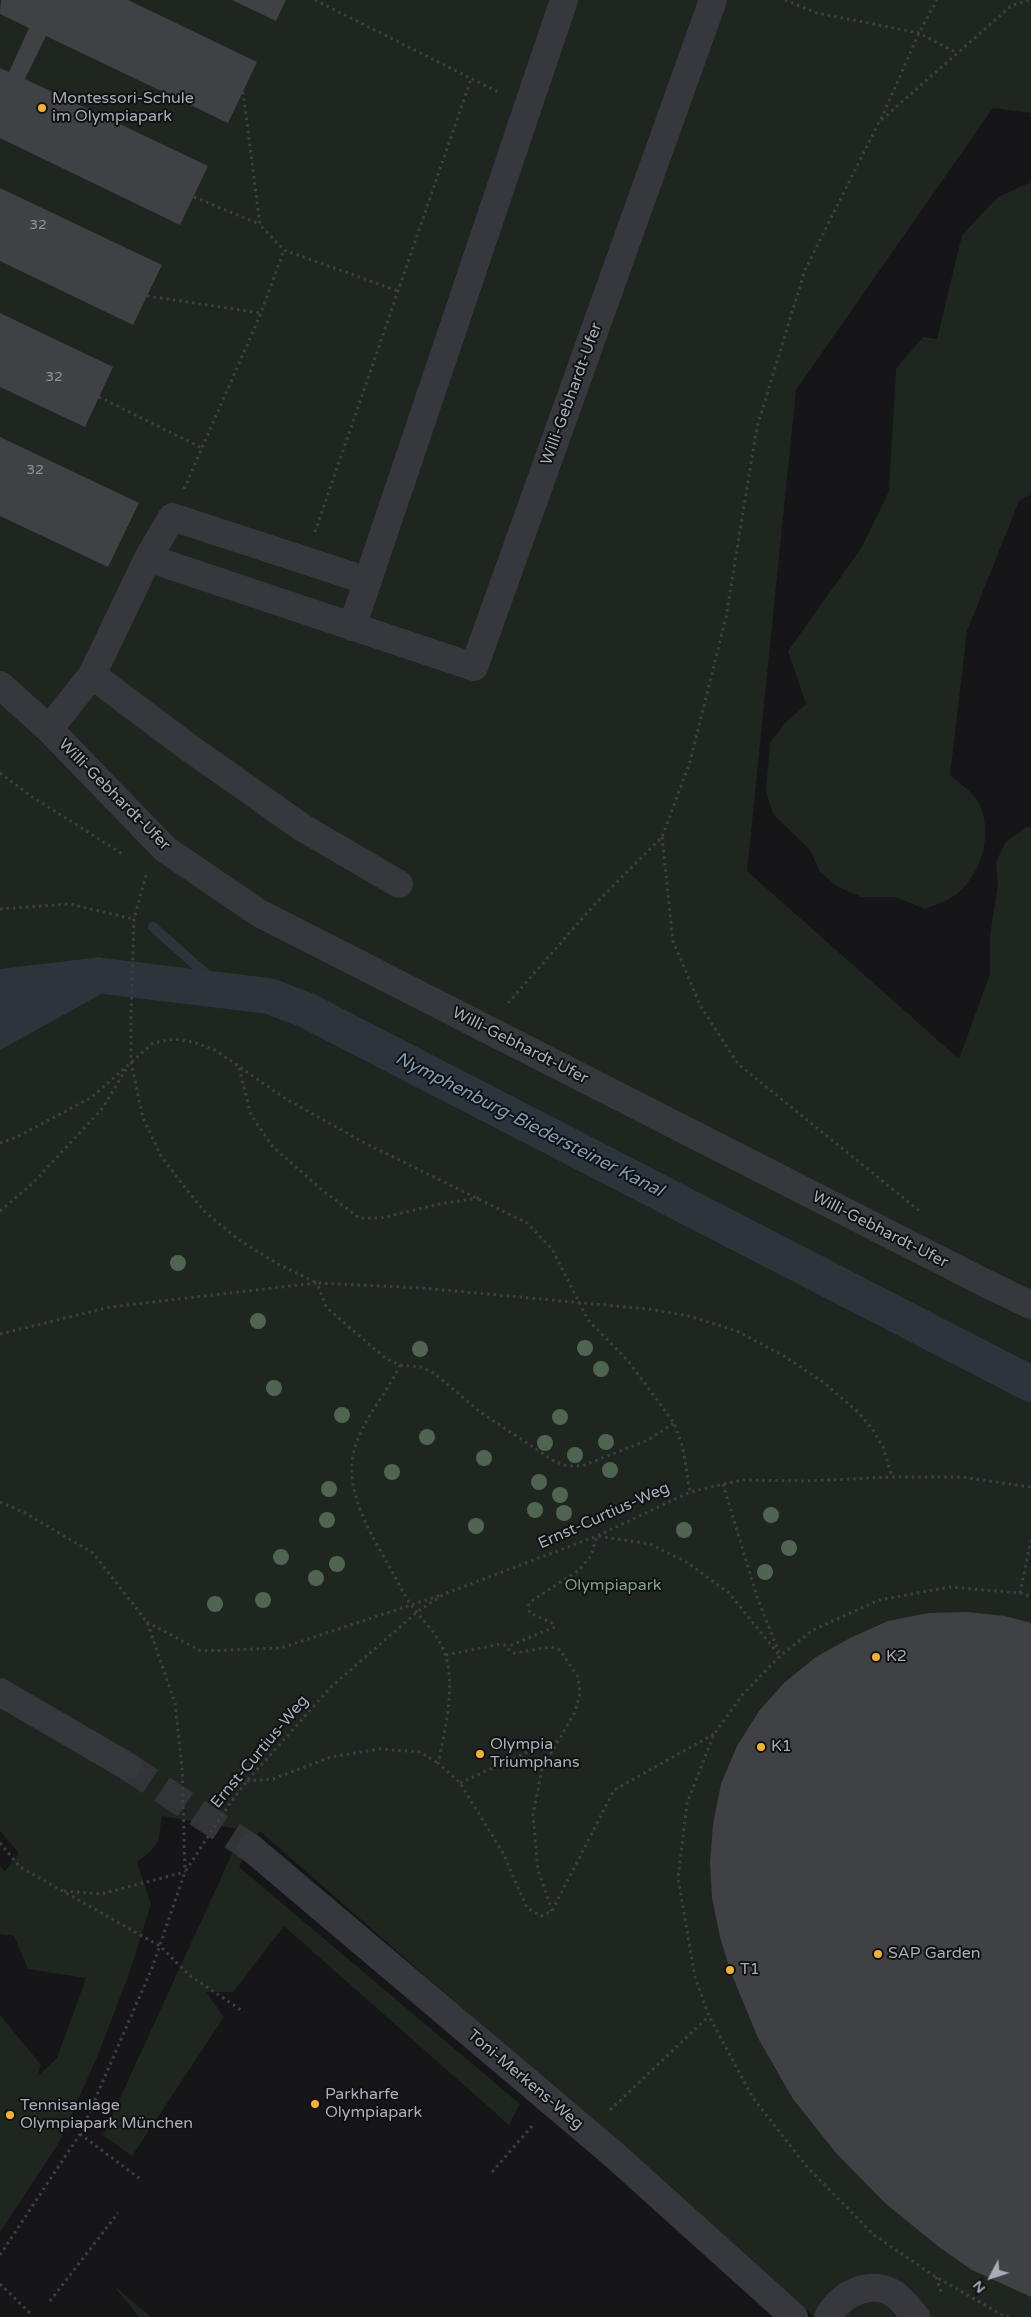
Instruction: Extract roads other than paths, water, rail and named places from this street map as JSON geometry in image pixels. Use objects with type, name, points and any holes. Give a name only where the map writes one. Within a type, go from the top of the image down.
[{"type":"street","points":[[352,626],[564,0]]},
{"type":"street","name":"Willi-Gebhardt-Ufer","points":[[148,558],[474,667],[713,0]]},
{"type":"street","name":"Willi-Gebhardt-Ufer","points":[[49,729],[92,675],[148,558],[172,517],[368,581]]},
{"type":"street","points":[[92,675],[188,747],[303,828],[399,884]]},
{"type":"street","name":"Willi-Gebhardt-Ufer","points":[[0,685],[49,729],[165,849],[259,912],[1031,1305]]},
{"type":"street","points":[[0,1692],[127,1766]]},
{"type":"street","name":"Toni-Merkens-Weg","points":[[251,1848],[586,2132],[794,2317]]},
{"type":"street","points":[[828,2317],[833,2307],[846,2295],[868,2288],[893,2293],[916,2317]]},
{"type":"waterway","points":[[153,927],[224,990]]},
{"type":"waterway","name":"Nymphenburg-Biedersteiner Kanal","points":[[103,976],[269,996],[306,1010],[1031,1384]]},
{"type":"tunnel","points":[[127,1766],[251,1848]]},
{"type":"place","name":"Montessori-Schule im Olympiapark","points":[[42,108]]},
{"type":"place","name":"K2","points":[[876,1657]]},
{"type":"place","name":"K1","points":[[761,1747]]},
{"type":"place","name":"Olympia Triumphans","points":[[480,1754]]},
{"type":"place","name":"SAP Garden","points":[[878,1954]]},
{"type":"place","name":"T1","points":[[730,1970]]},
{"type":"place","name":"Parkharfe Olympiapark","points":[[315,2104]]},
{"type":"place","name":"Tennisanlage Olympiapark München","points":[[10,2115]]},
{"type":"park label","name":"Olympiapark","points":[[613,1586]]}]
